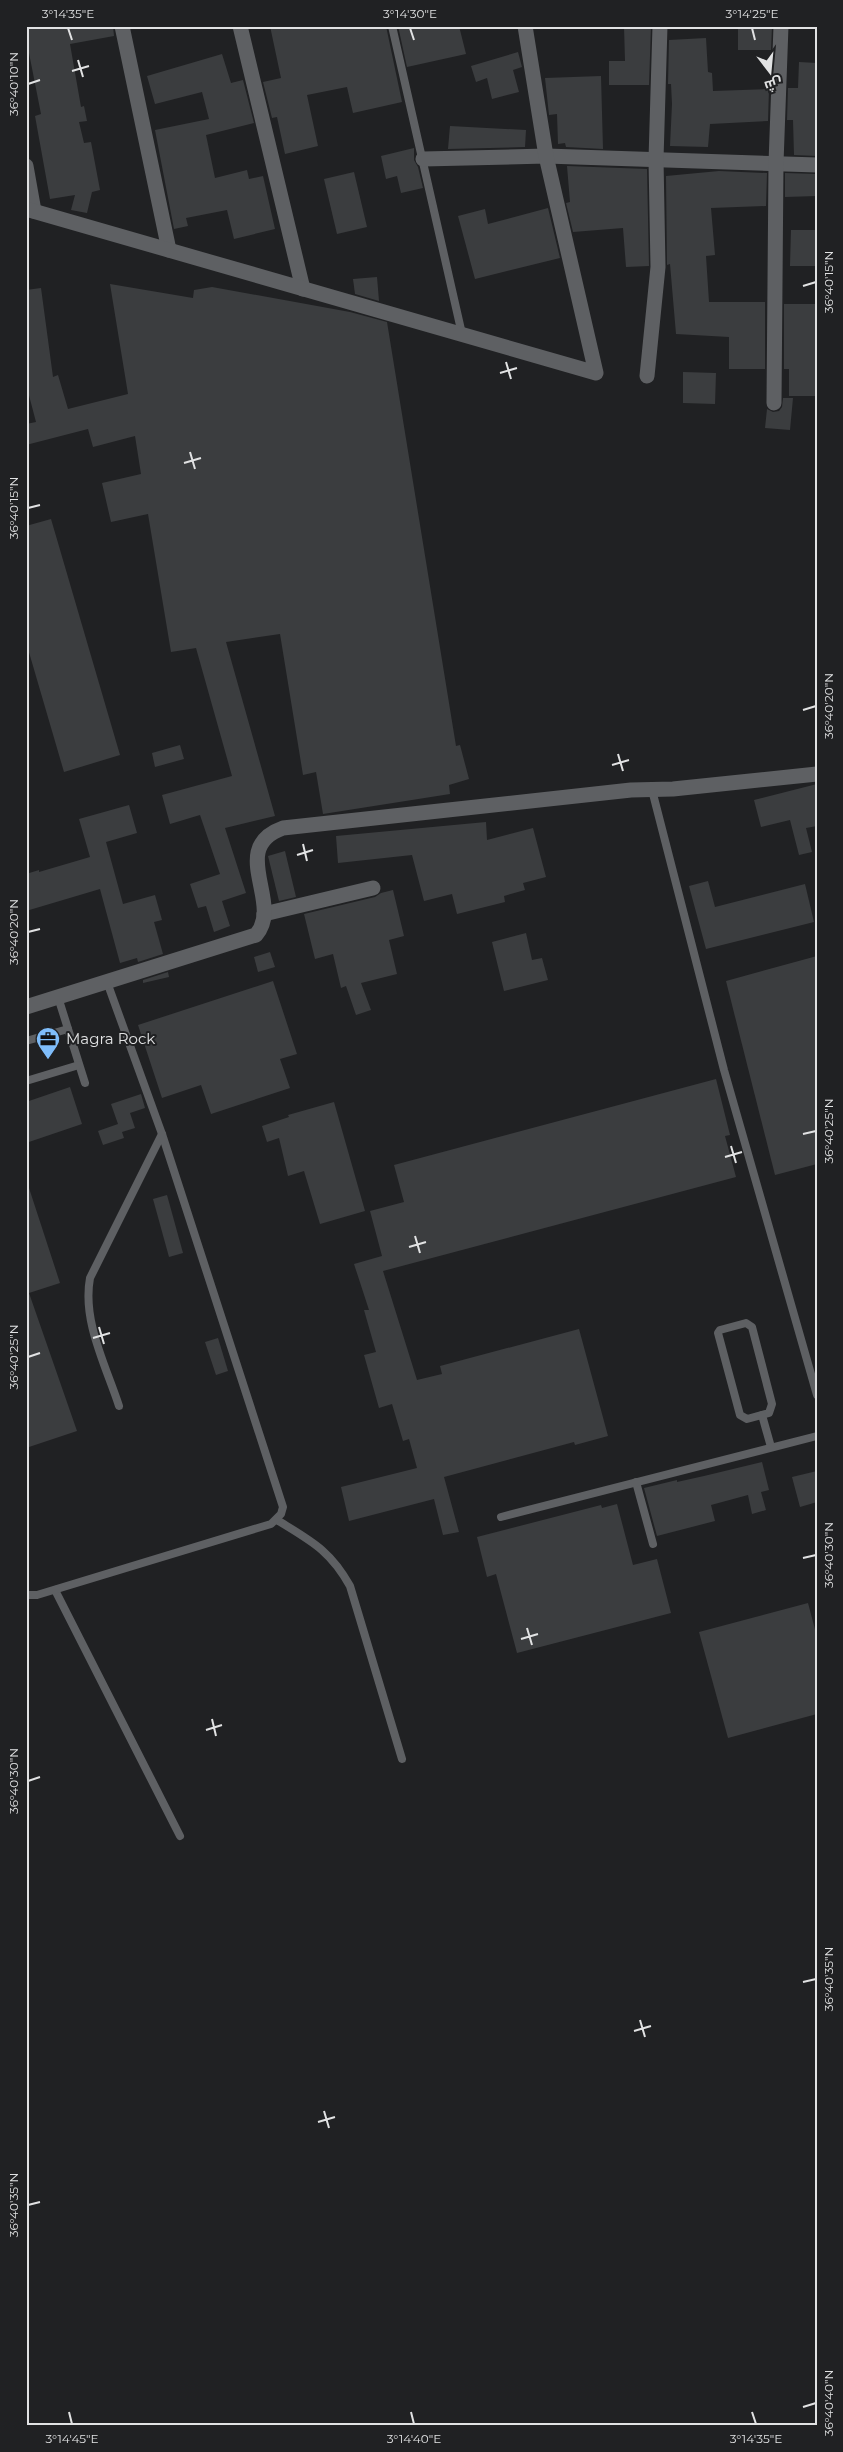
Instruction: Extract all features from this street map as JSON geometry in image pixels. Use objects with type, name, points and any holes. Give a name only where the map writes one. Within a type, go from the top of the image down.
[{"type":"street","points":[[122,26],[168,250]]},
{"type":"street","points":[[240,26],[303,289]]},
{"type":"street","points":[[26,166],[30,210],[596,373],[546,156],[525,26]]},
{"type":"street","points":[[647,376],[658,267],[656,160],[660,26]]},
{"type":"street","points":[[774,403],[776,164],[782,26]]},
{"type":"street","points":[[423,159],[546,156],[817,165]]},
{"type":"street","points":[[26,1007],[249,938],[261,929],[264,914],[257,860],[259,848],[264,839],[273,832],[283,828],[621,791],[652,790],[817,774]]},
{"type":"street","points":[[264,914],[373,888]]},
{"type":"lane","points":[[392,26],[462,334]]},
{"type":"lane","points":[[652,790],[724,1070],[817,1394]]},
{"type":"lane","points":[[26,1595],[37,1595],[55,1590],[262,1526],[277,1520],[281,1514],[282,1500],[162,1134],[107,982]]},
{"type":"lane","points":[[58,997],[85,1083]]},
{"type":"lane","points":[[26,1041],[68,1029]]},
{"type":"lane","points":[[26,1081],[79,1065]]},
{"type":"lane","points":[[119,1406],[88,1315],[88,1290],[90,1278],[162,1134]]},
{"type":"lane","points":[[746,1323],[752,1327],[772,1404],[769,1413],[762,1415],[746,1419],[740,1415],[718,1335],[720,1330],[746,1323]]},
{"type":"lane","points":[[762,1415],[771,1447]]},
{"type":"lane","points":[[502,1517],[817,1436]]},
{"type":"lane","points":[[636,1482],[653,1544]]},
{"type":"lane","points":[[277,1520],[323,1548],[343,1573],[350,1586],[402,1759]]},
{"type":"lane","points":[[55,1590],[180,1836]]},
{"type":"building","points":[[26,26],[113,26],[114,36],[70,44],[81,107],[84,106],[87,121],[79,122],[84,143],[91,142],[100,190],[92,192],[87,213],[71,210],[75,195],[50,199],[35,116],[41,114],[29,53],[26,53]]},
{"type":"building","points":[[270,26],[386,26],[402,102],[353,113],[347,87],[307,95],[318,146],[285,154],[277,117],[272,118],[263,82],[281,78]]},
{"type":"building","points":[[398,26],[459,26],[466,54],[407,67]]},
{"type":"building","points":[[624,26],[651,26],[649,85],[609,85],[609,61],[625,61]]},
{"type":"building","points":[[738,26],[772,26],[771,50],[738,50]]},
{"type":"building","points":[[706,38],[708,72],[712,73],[713,91],[769,89],[768,121],[710,124],[708,147],[670,146],[672,104],[671,84],[668,84],[669,40]]},
{"type":"building","points":[[518,52],[522,67],[513,70],[519,92],[492,99],[487,78],[476,82],[471,66]]},
{"type":"building","points":[[222,54],[231,83],[243,80],[254,123],[206,135],[215,178],[247,170],[249,179],[263,176],[275,229],[234,239],[227,210],[186,218],[188,226],[174,229],[155,130],[209,119],[202,92],[155,104],[147,76]]},
{"type":"building","points":[[799,62],[817,63],[817,156],[794,155],[793,120],[787,120],[788,88],[798,88]]},
{"type":"building","points":[[601,76],[603,149],[566,147],[565,143],[558,144],[557,114],[549,115],[545,78]]},
{"type":"building","points":[[450,126],[526,130],[525,147],[448,149]]},
{"type":"building","points":[[414,148],[414,160],[418,167],[423,188],[401,193],[397,176],[386,179],[381,156]]},
{"type":"building","points":[[567,166],[647,169],[649,266],[626,267],[623,228],[573,232],[566,203],[570,202]]},
{"type":"building","points":[[719,171],[767,173],[766,206],[711,208],[715,255],[706,256],[709,302],[765,302],[765,369],[729,369],[729,337],[676,334],[670,264],[667,265],[666,176]]},
{"type":"building","points":[[354,172],[367,227],[337,234],[324,179]]},
{"type":"building","points":[[785,173],[817,174],[817,196],[785,197]]},
{"type":"building","points":[[548,208],[560,258],[475,279],[458,216],[485,209],[488,224]]},
{"type":"building","points":[[791,230],[817,230],[817,266],[790,266]]},
{"type":"building","points":[[377,277],[379,301],[355,294],[353,279]]},
{"type":"building","points":[[110,284],[193,298],[194,290],[212,287],[350,312],[387,322],[456,746],[460,745],[469,779],[449,785],[450,794],[323,814],[316,772],[303,775],[280,634],[226,642],[275,816],[225,828],[246,893],[222,901],[230,926],[214,932],[206,906],[198,908],[190,884],[220,874],[200,815],[170,824],[162,795],[232,776],[196,648],[171,652],[148,514],[111,522],[102,483],[141,474],[135,436],[93,447],[88,429],[26,445],[26,424],[36,422],[26,384],[26,290],[41,288],[53,377],[58,375],[68,409],[128,394]]},
{"type":"building","points":[[784,304],[817,304],[817,396],[789,396],[789,369],[784,369]]},
{"type":"building","points":[[683,372],[716,373],[715,404],[683,403]]},
{"type":"building","points":[[783,398],[793,398],[790,430],[765,428],[767,409],[773,412],[779,411],[782,407]]},
{"type":"building","points":[[51,519],[120,755],[64,772],[26,642],[26,526]]},
{"type":"building","points":[[180,745],[184,759],[155,767],[152,753]]},
{"type":"building","points":[[817,784],[817,826],[806,828],[812,852],[799,855],[790,820],[761,827],[754,800]]},
{"type":"building","points":[[129,805],[137,833],[106,842],[123,904],[155,895],[162,920],[154,922],[163,954],[138,962],[137,958],[120,963],[100,889],[26,911],[26,874],[90,857],[79,819]]},
{"type":"building","points":[[486,822],[487,840],[533,828],[546,877],[523,883],[525,890],[504,896],[505,902],[457,914],[452,894],[424,901],[412,855],[338,863],[336,836]]},
{"type":"building","points":[[285,851],[296,897],[279,901],[268,856]]},
{"type":"building","points":[[708,881],[715,907],[805,884],[814,922],[706,949],[689,886]]},
{"type":"building","points":[[393,890],[404,936],[389,940],[397,974],[361,983],[371,1010],[356,1015],[346,986],[341,988],[333,954],[315,959],[304,914],[375,897],[381,893]]},
{"type":"building","points":[[526,933],[532,960],[542,958],[548,980],[504,991],[492,942]]},
{"type":"building","points":[[270,952],[275,967],[258,972],[254,957]]},
{"type":"building","points":[[817,956],[817,1164],[775,1175],[726,981]]},
{"type":"building","points":[[168,972],[169,977],[143,983],[143,980]]},
{"type":"building","points":[[273,981],[297,1054],[280,1059],[290,1088],[211,1114],[201,1085],[162,1098],[138,1025]]},
{"type":"building","points":[[716,1079],[730,1135],[725,1136],[736,1177],[383,1271],[417,1380],[442,1374],[440,1366],[579,1329],[608,1436],[575,1445],[574,1442],[444,1477],[459,1532],[443,1535],[434,1499],[349,1521],[341,1487],[417,1468],[409,1439],[403,1441],[392,1404],[379,1408],[364,1355],[376,1352],[364,1310],[369,1310],[354,1264],[382,1256],[370,1211],[404,1202],[394,1165]]},
{"type":"building","points":[[70,1087],[82,1124],[26,1143],[26,1102]]},
{"type":"building","points":[[141,1094],[145,1108],[130,1113],[135,1128],[122,1132],[124,1138],[103,1145],[98,1131],[118,1124],[111,1104]]},
{"type":"building","points":[[334,1102],[365,1211],[320,1224],[304,1171],[288,1176],[279,1138],[267,1142],[262,1126],[289,1117],[288,1115]]},
{"type":"building","points":[[26,1188],[29,1188],[60,1283],[29,1293],[77,1431],[26,1448]]},
{"type":"building","points":[[167,1195],[183,1253],[169,1257],[153,1199]]},
{"type":"building","points":[[218,1338],[228,1371],[216,1375],[205,1342]]},
{"type":"building","points":[[762,1462],[769,1490],[761,1492],[766,1510],[752,1514],[748,1495],[711,1505],[715,1521],[657,1536],[644,1488]]},
{"type":"building","points":[[817,1471],[817,1502],[800,1507],[792,1477]]},
{"type":"building","points":[[617,1504],[633,1565],[657,1559],[671,1613],[517,1653],[496,1574],[487,1577],[477,1537],[601,1505],[602,1508]]},
{"type":"building","points":[[808,1603],[817,1637],[817,1714],[728,1738],[699,1632]]},
{"type":"place","name":"Magra Rock","points":[[48,1060]]}]
